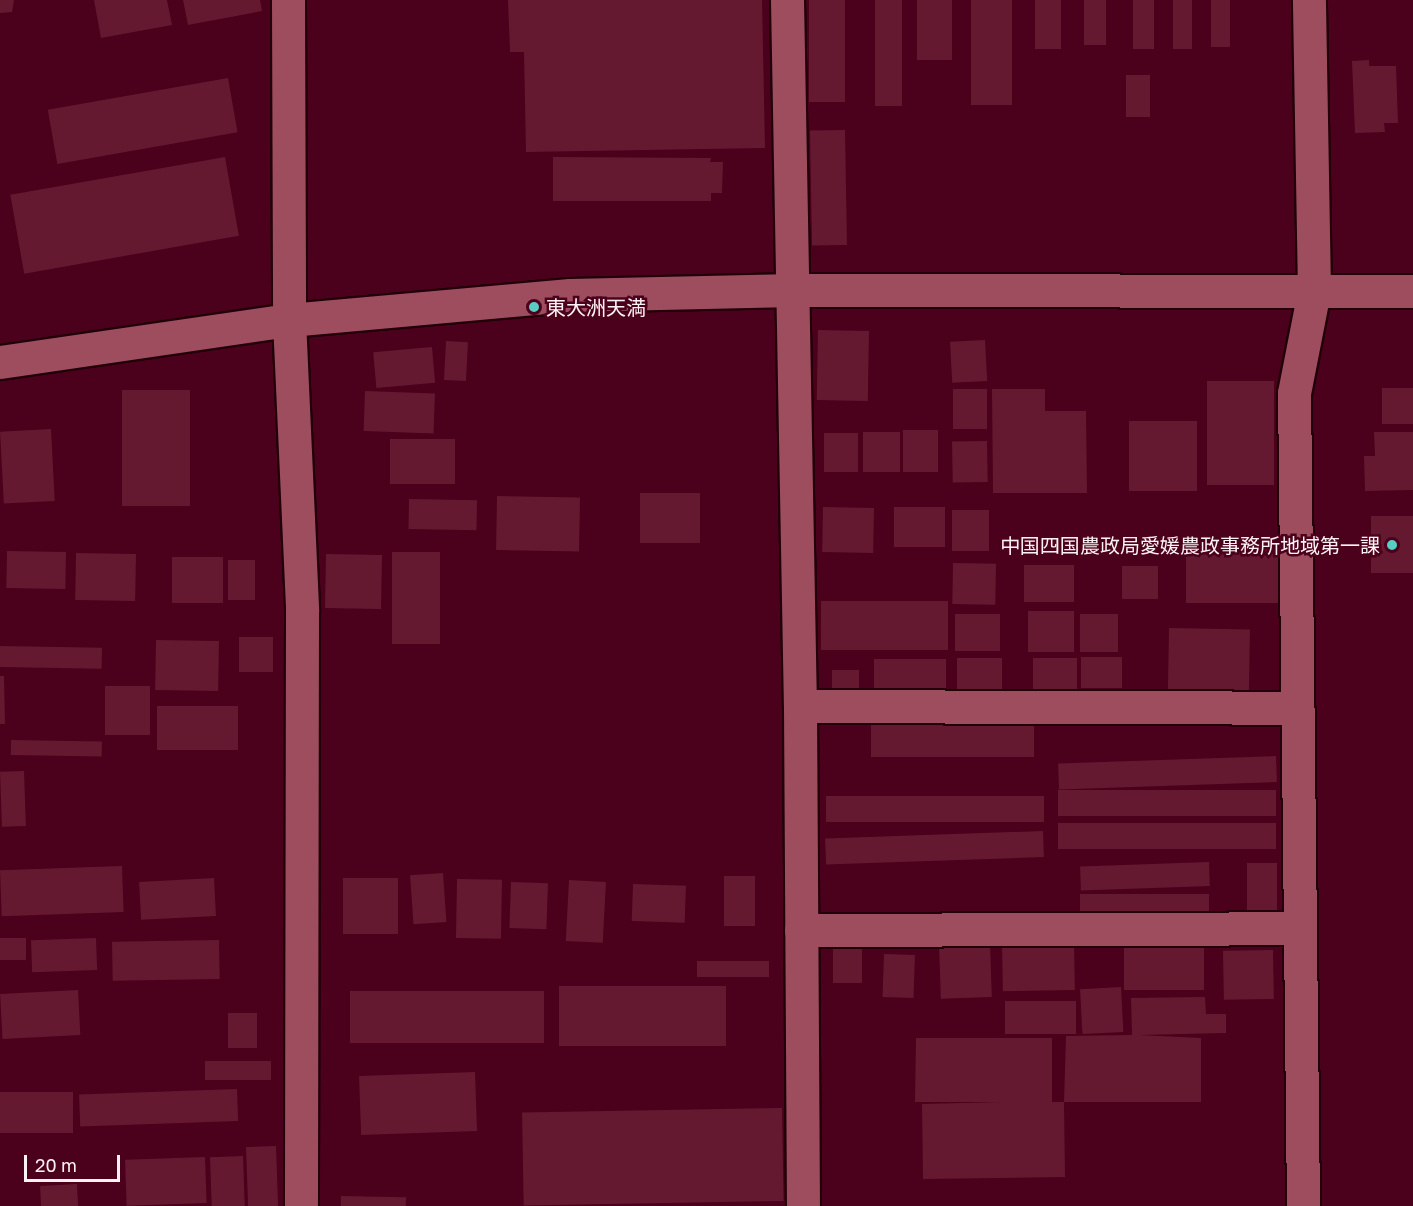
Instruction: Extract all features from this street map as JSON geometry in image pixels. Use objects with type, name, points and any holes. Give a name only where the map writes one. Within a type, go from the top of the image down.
[{"type":"street","points":[[288,0],[290,320],[302,611],[301,1206]]},
{"type":"street","points":[[787,0],[795,291],[803,1206]]},
{"type":"street","points":[[1303,1206],[1294,393],[1314,291],[1309,0]]},
{"type":"street","points":[[0,362],[290,320],[570,295],[795,291],[1413,291]]},
{"type":"street","points":[[800,706],[1297,708]]},
{"type":"street","points":[[801,930],[1300,928]]},
{"type":"building","points":[[0,0],[14,0],[12,12],[0,13]]},
{"type":"building","points":[[94,0],[167,0],[172,25],[101,38]]},
{"type":"building","points":[[183,0],[260,0],[262,11],[188,25]]},
{"type":"building","points":[[508,0],[762,0],[765,148],[526,152],[524,52],[510,52]]},
{"type":"building","points":[[809,0],[845,0],[845,102],[809,102]]},
{"type":"building","points":[[875,0],[902,0],[902,106],[875,106]]},
{"type":"building","points":[[917,0],[952,0],[952,60],[917,60]]},
{"type":"building","points":[[971,0],[1012,0],[1012,105],[971,105]]},
{"type":"building","points":[[1035,0],[1061,0],[1061,49],[1035,49]]},
{"type":"building","points":[[1084,0],[1106,0],[1106,45],[1084,45]]},
{"type":"building","points":[[1133,0],[1154,0],[1154,49],[1133,49]]},
{"type":"building","points":[[1173,0],[1192,0],[1192,49],[1173,49]]},
{"type":"building","points":[[1211,0],[1230,0],[1230,47],[1211,47]]},
{"type":"building","points":[[1369,60],[1369,66],[1396,66],[1398,123],[1384,123],[1385,132],[1355,133],[1352,61]]},
{"type":"building","points":[[1126,75],[1150,75],[1150,117],[1126,117]]},
{"type":"building","points":[[228,78],[238,132],[57,164],[48,110]]},
{"type":"building","points":[[845,130],[847,245],[812,246],[810,131]]},
{"type":"building","points":[[225,157],[239,236],[24,274],[10,195]]},
{"type":"building","points":[[553,157],[711,158],[710,162],[723,162],[722,193],[711,193],[711,201],[553,201]]},
{"type":"building","points":[[818,330],[869,331],[868,401],[817,400]]},
{"type":"building","points":[[985,340],[987,381],[952,383],[950,342]]},
{"type":"building","points":[[446,341],[468,342],[466,381],[444,380]]},
{"type":"building","points":[[432,347],[435,383],[376,388],[373,352]]},
{"type":"building","points":[[1207,381],[1274,381],[1274,485],[1207,485]]},
{"type":"building","points":[[1382,388],[1413,388],[1413,424],[1382,424]]},
{"type":"building","points":[[953,389],[987,389],[987,429],[953,429]]},
{"type":"building","points":[[992,389],[1045,389],[1045,411],[1086,411],[1087,493],[993,493]]},
{"type":"building","points":[[122,390],[190,390],[190,506],[122,506]]},
{"type":"building","points":[[365,391],[435,393],[434,433],[364,431]]},
{"type":"building","points":[[1129,421],[1197,421],[1197,491],[1129,491]]},
{"type":"building","points":[[51,429],[55,501],[4,504],[0,432]]},
{"type":"building","points":[[903,430],[938,430],[938,472],[903,472]]},
{"type":"building","points":[[863,432],[900,432],[900,472],[863,472]]},
{"type":"building","points":[[1374,432],[1413,432],[1413,490],[1365,491],[1364,456],[1375,456]]},
{"type":"building","points":[[824,433],[858,433],[858,472],[824,472]]},
{"type":"building","points":[[390,439],[455,439],[455,484],[390,484]]},
{"type":"building","points":[[987,441],[988,482],[953,483],[952,442]]},
{"type":"building","points":[[640,493],[700,493],[700,543],[640,543]]},
{"type":"building","points":[[497,496],[580,497],[579,551],[496,550]]},
{"type":"building","points":[[409,499],[477,500],[476,530],[408,529]]},
{"type":"building","points":[[823,507],[874,508],[873,553],[822,552]]},
{"type":"building","points":[[894,507],[945,507],[945,547],[894,547]]},
{"type":"building","points":[[952,510],[989,510],[989,551],[952,551]]},
{"type":"building","name":"中国四国農政局愛媛農政事務所地域第一課","points":[[1371,516],[1413,516],[1413,573],[1371,573]]},
{"type":"building","points":[[1186,548],[1280,548],[1280,603],[1186,603]]},
{"type":"building","points":[[7,551],[66,552],[65,589],[6,588]]},
{"type":"building","points":[[392,552],[440,552],[440,644],[392,644]]},
{"type":"building","points":[[76,553],[136,554],[135,601],[75,600]]},
{"type":"building","points":[[326,554],[382,555],[381,609],[325,608]]},
{"type":"building","points":[[172,557],[223,557],[223,603],[172,603]]},
{"type":"building","points":[[228,560],[255,560],[255,600],[228,600]]},
{"type":"building","points":[[953,563],[996,564],[995,605],[952,604]]},
{"type":"building","points":[[1024,565],[1074,565],[1074,602],[1024,602]]},
{"type":"building","points":[[1122,566],[1158,566],[1158,599],[1122,599]]},
{"type":"building","points":[[821,601],[948,601],[948,650],[821,650]]},
{"type":"building","points":[[1028,611],[1074,611],[1074,652],[1028,652]]},
{"type":"building","points":[[955,614],[1000,614],[1000,651],[955,651]]},
{"type":"building","points":[[1080,614],[1118,614],[1118,652],[1080,652]]},
{"type":"building","points":[[1169,628],[1250,629],[1249,691],[1168,690]]},
{"type":"building","points":[[239,637],[273,637],[273,672],[239,672]]},
{"type":"building","points":[[156,640],[219,641],[218,691],[155,690]]},
{"type":"building","points":[[0,646],[102,648],[102,669],[0,667]]},
{"type":"building","points":[[1081,657],[1122,657],[1122,688],[1081,688]]},
{"type":"building","points":[[957,658],[1002,658],[1002,695],[957,695]]},
{"type":"building","points":[[1033,658],[1077,658],[1077,694],[1033,694]]},
{"type":"building","points":[[874,659],[946,659],[946,698],[874,698]]},
{"type":"building","points":[[832,670],[859,670],[859,700],[832,700]]},
{"type":"building","points":[[0,676],[4,676],[5,724],[0,724]]},
{"type":"building","points":[[105,686],[150,686],[150,735],[105,735]]},
{"type":"building","points":[[157,706],[238,706],[238,750],[157,750]]},
{"type":"building","points":[[871,723],[1034,723],[1034,757],[871,757]]},
{"type":"building","points":[[11,740],[102,742],[102,757],[11,755]]},
{"type":"building","points":[[1276,756],[1277,782],[1059,790],[1058,764]]},
{"type":"building","points":[[24,771],[26,826],[2,827],[0,772]]},
{"type":"building","points":[[1058,790],[1276,790],[1276,816],[1058,816]]},
{"type":"building","points":[[826,796],[1044,796],[1044,822],[826,822]]},
{"type":"building","points":[[1058,823],[1276,823],[1276,849],[1058,849]]},
{"type":"building","points":[[1043,831],[1044,857],[826,865],[825,839]]},
{"type":"building","points":[[1209,862],[1210,886],[1081,890],[1080,867]]},
{"type":"building","points":[[1247,863],[1277,863],[1277,914],[1247,914]]},
{"type":"building","points":[[122,866],[124,912],[2,916],[0,870]]},
{"type":"building","points":[[443,873],[446,922],[413,924],[410,875]]},
{"type":"building","points":[[724,876],[755,876],[755,926],[724,926]]},
{"type":"building","points":[[214,878],[216,916],[141,920],[139,882]]},
{"type":"building","points":[[343,878],[398,878],[398,934],[343,934]]},
{"type":"building","points":[[457,879],[502,880],[501,939],[456,938]]},
{"type":"building","points":[[569,880],[606,882],[603,943],[566,941]]},
{"type":"building","points":[[511,882],[548,883],[546,929],[509,928]]},
{"type":"building","points":[[633,884],[686,886],[685,923],[632,921]]},
{"type":"building","points":[[1080,894],[1209,894],[1209,918],[1080,918]]},
{"type":"building","points":[[0,938],[26,938],[26,960],[0,960]]},
{"type":"building","points":[[96,938],[97,970],[32,972],[31,940]]},
{"type":"building","points":[[219,940],[220,979],[113,981],[112,942]]},
{"type":"building","points":[[1074,942],[1075,990],[1003,991],[1002,943]]},
{"type":"building","points":[[1124,942],[1204,942],[1204,990],[1124,990]]},
{"type":"building","points":[[833,943],[862,943],[862,983],[833,983]]},
{"type":"building","points":[[990,944],[992,997],[941,999],[939,946]]},
{"type":"building","points":[[1273,950],[1274,999],[1224,1000],[1223,951]]},
{"type":"building","points":[[884,954],[915,955],[913,998],[882,997]]},
{"type":"building","points":[[697,961],[769,961],[769,977],[697,977]]},
{"type":"building","points":[[559,986],[726,986],[726,1046],[559,1046]]},
{"type":"building","points":[[1121,987],[1123,1032],[1082,1034],[1080,989]]},
{"type":"building","points":[[78,990],[80,1035],[2,1039],[0,994]]},
{"type":"building","points":[[350,991],[544,991],[544,1043],[350,1043]]},
{"type":"building","points":[[1205,997],[1206,1014],[1226,1014],[1226,1033],[1139,1035],[1201,1038],[1201,1102],[1064,1102],[1066,1036],[1132,1035],[1131,998]]},
{"type":"building","points":[[1005,1001],[1076,1001],[1076,1034],[1005,1034]]},
{"type":"building","points":[[228,1013],[257,1013],[257,1048],[228,1048]]},
{"type":"building","points":[[916,1038],[1052,1038],[1052,1102],[1064,1102],[1065,1177],[923,1179],[922,1104],[1003,1102],[915,1102]]},
{"type":"building","points":[[205,1061],[271,1061],[271,1080],[205,1080]]},
{"type":"building","points":[[475,1072],[477,1131],[361,1135],[359,1076]]},
{"type":"building","points":[[237,1089],[238,1121],[80,1126],[79,1095]]},
{"type":"building","points":[[0,1092],[73,1092],[73,1133],[0,1133]]},
{"type":"building","points":[[782,1108],[784,1201],[524,1206],[522,1113]]},
{"type":"building","points":[[276,1146],[278,1206],[248,1206],[246,1147]]},
{"type":"building","points":[[243,1156],[245,1206],[212,1206],[210,1157]]},
{"type":"building","points":[[205,1157],[207,1203],[127,1206],[125,1160]]},
{"type":"building","points":[[77,1184],[78,1206],[41,1206],[40,1186]]},
{"type":"building","points":[[341,1196],[406,1197],[406,1206],[341,1206]]},
{"type":"place","name":"東大洲天満","points":[[534,307]]},
{"type":"place","name":"中国四国農政局愛媛農政事務所地域第一課","points":[[1392,545]]}]
